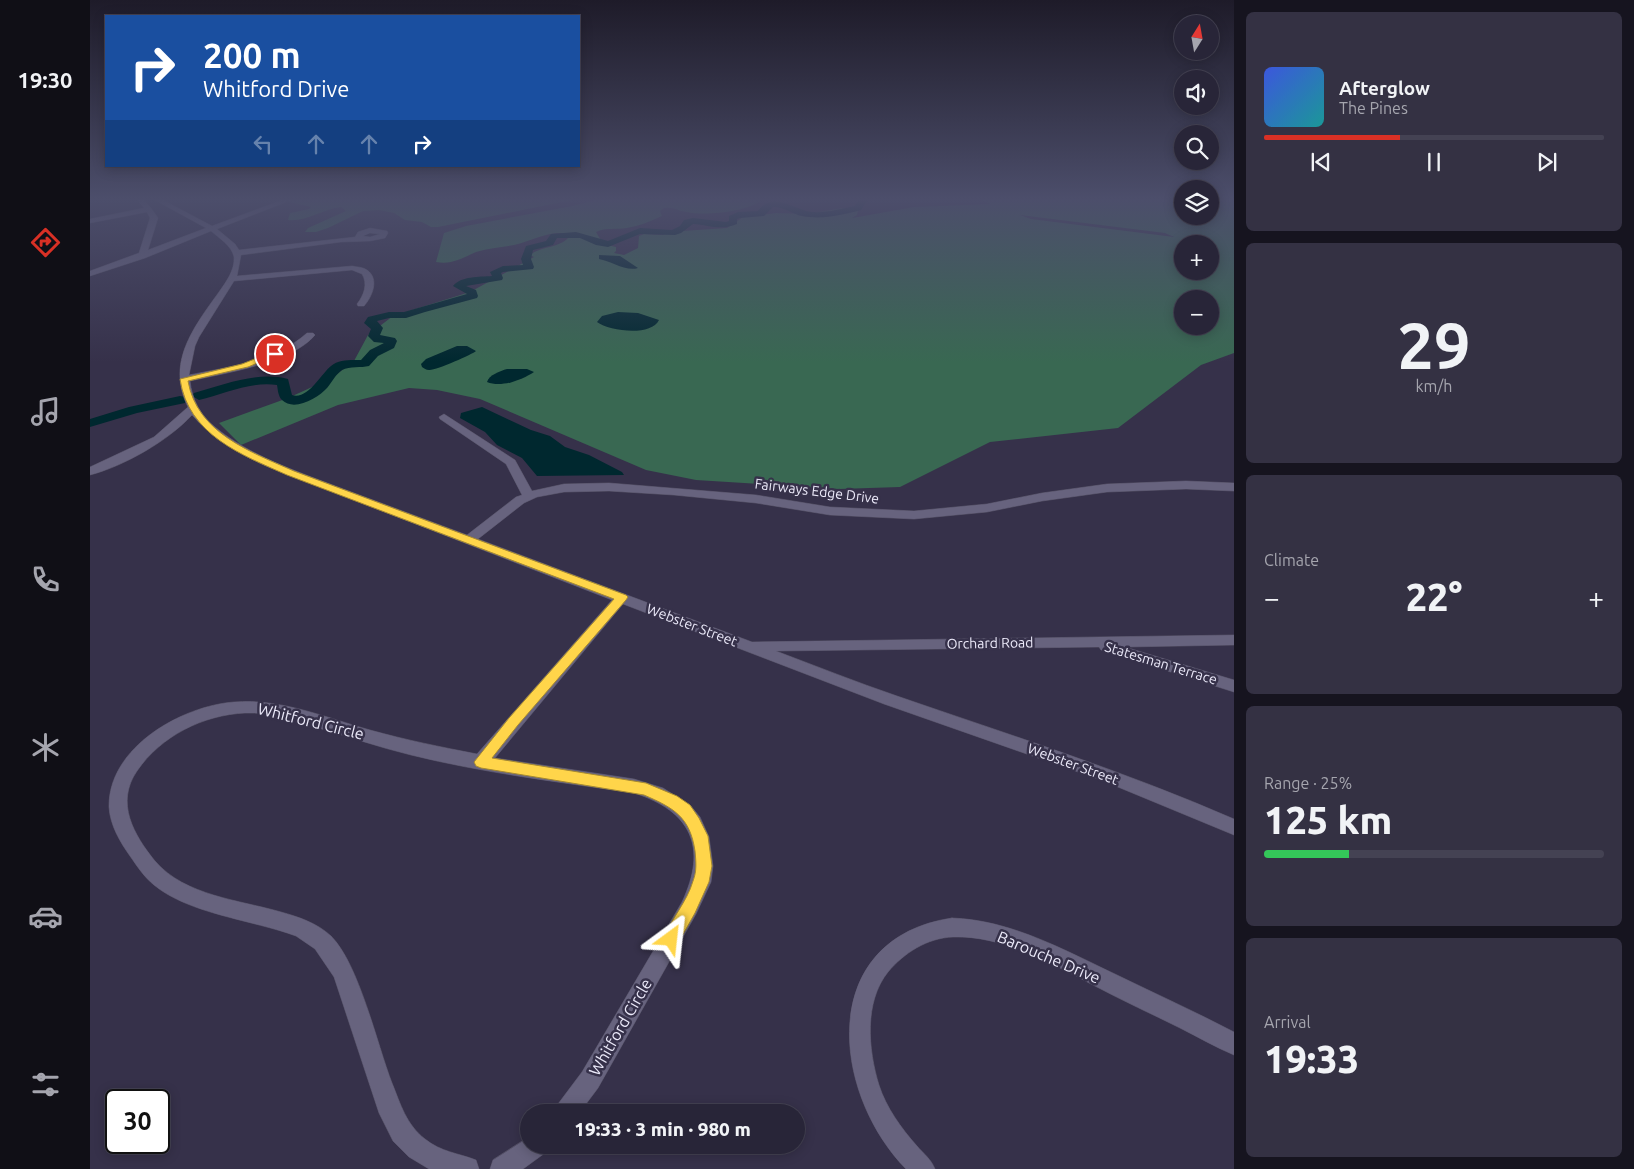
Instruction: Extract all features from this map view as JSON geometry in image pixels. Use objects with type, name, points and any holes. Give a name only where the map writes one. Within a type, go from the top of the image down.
[{"type":"street","points":[[90,274],[149,254]]},
{"type":"street","name":"Webster Street","points":[[237,254],[236,268],[231,279],[191,343],[184,363],[186,395],[201,420],[224,440],[264,462],[890,700],[1153,793],[1234,827]]},
{"type":"street","points":[[231,279],[321,270],[344,277],[356,275],[360,270],[366,274],[368,282],[368,294],[361,304]]},
{"type":"street","points":[[184,379],[245,366],[288,350],[298,345],[310,335]]},
{"type":"street","points":[[90,471],[158,440],[177,427],[193,408]]},
{"type":"street","points":[[444,417],[511,462],[529,496]]},
{"type":"street","name":"Fairways Edge Drive","points":[[469,540],[509,507],[529,496],[564,488],[649,489],[746,498],[838,511],[914,515],[987,508],[1042,497],[1106,488],[1168,485],[1234,487]]},
{"type":"street","points":[[481,762],[622,597]]},
{"type":"street","name":"Orchard Road","points":[[747,646],[1234,640]]},
{"type":"street","name":"Statesman Terrace","points":[[1089,642],[1121,650],[1234,686]]},
{"type":"street","name":"Whitford Circle","points":[[467,1169],[431,1158],[408,1140],[396,1124],[350,991],[338,965],[320,938],[297,926],[186,893],[163,881],[147,866],[126,834],[118,815],[117,797],[121,782],[130,768],[156,739],[191,718],[228,708],[251,706],[271,708],[411,748],[481,762],[629,786],[657,793],[684,810],[694,822],[704,850],[701,882],[689,908],[590,1080],[572,1104]]},
{"type":"street","name":"Barouche Drive","points":[[923,1169],[908,1155],[878,1113],[864,1073],[860,1035],[861,1007],[867,985],[877,969],[889,956],[901,945],[915,938],[946,928],[965,927],[1004,936],[1084,970],[1234,1044]]},
{"type":"street","points":[[499,1169],[523,1154]]},
{"type":"green space","points":[[438,254],[473,254],[452,262],[436,262]]},
{"type":"green space","points":[[1174,254],[1174,280],[1219,280],[1219,254],[1234,254],[1234,353],[1201,365],[1118,428],[990,442],[900,487],[839,489],[696,480],[646,470],[480,399],[437,390],[409,388],[338,405],[241,445],[219,423],[288,398],[332,378],[354,361],[368,335],[393,316],[470,292],[534,257],[530,255]]},
{"type":"shaded area","points":[[599,255],[620,256],[638,268],[629,269],[599,259]]},
{"type":"shaded area","points":[[618,312],[638,313],[659,320],[648,329],[630,331],[611,328],[597,322],[602,316]]},
{"type":"shaded area","points":[[457,346],[467,346],[476,351],[433,370],[422,367],[421,364],[426,359]]},
{"type":"shaded area","points":[[507,369],[527,369],[534,372],[524,378],[505,384],[487,382],[492,375]]},
{"type":"shaded area","points":[[482,407],[531,430],[550,436],[565,447],[589,455],[622,472],[624,475],[537,476],[522,458],[497,445],[485,432],[460,418],[461,413]]},
{"type":"waterway","points":[[199,396],[252,382],[273,381],[283,382],[286,397],[292,401],[303,399],[321,387],[335,369],[342,365],[365,363],[374,353],[390,345],[391,341],[378,339],[374,336],[377,328],[370,323],[372,319],[389,315],[406,315],[421,309],[473,296],[472,292],[458,286],[462,283],[498,278],[495,272],[499,270],[529,267],[526,259],[527,254]]},
{"type":"waterway","points":[[90,423],[134,410],[180,400]]},
{"type":"route","points":[[275,354],[245,366],[184,379],[189,402],[201,420],[224,440],[264,462],[291,473],[622,597],[481,762],[646,789],[672,801],[684,810],[694,822],[700,836],[704,850],[704,866],[701,882],[671,939]]}]
